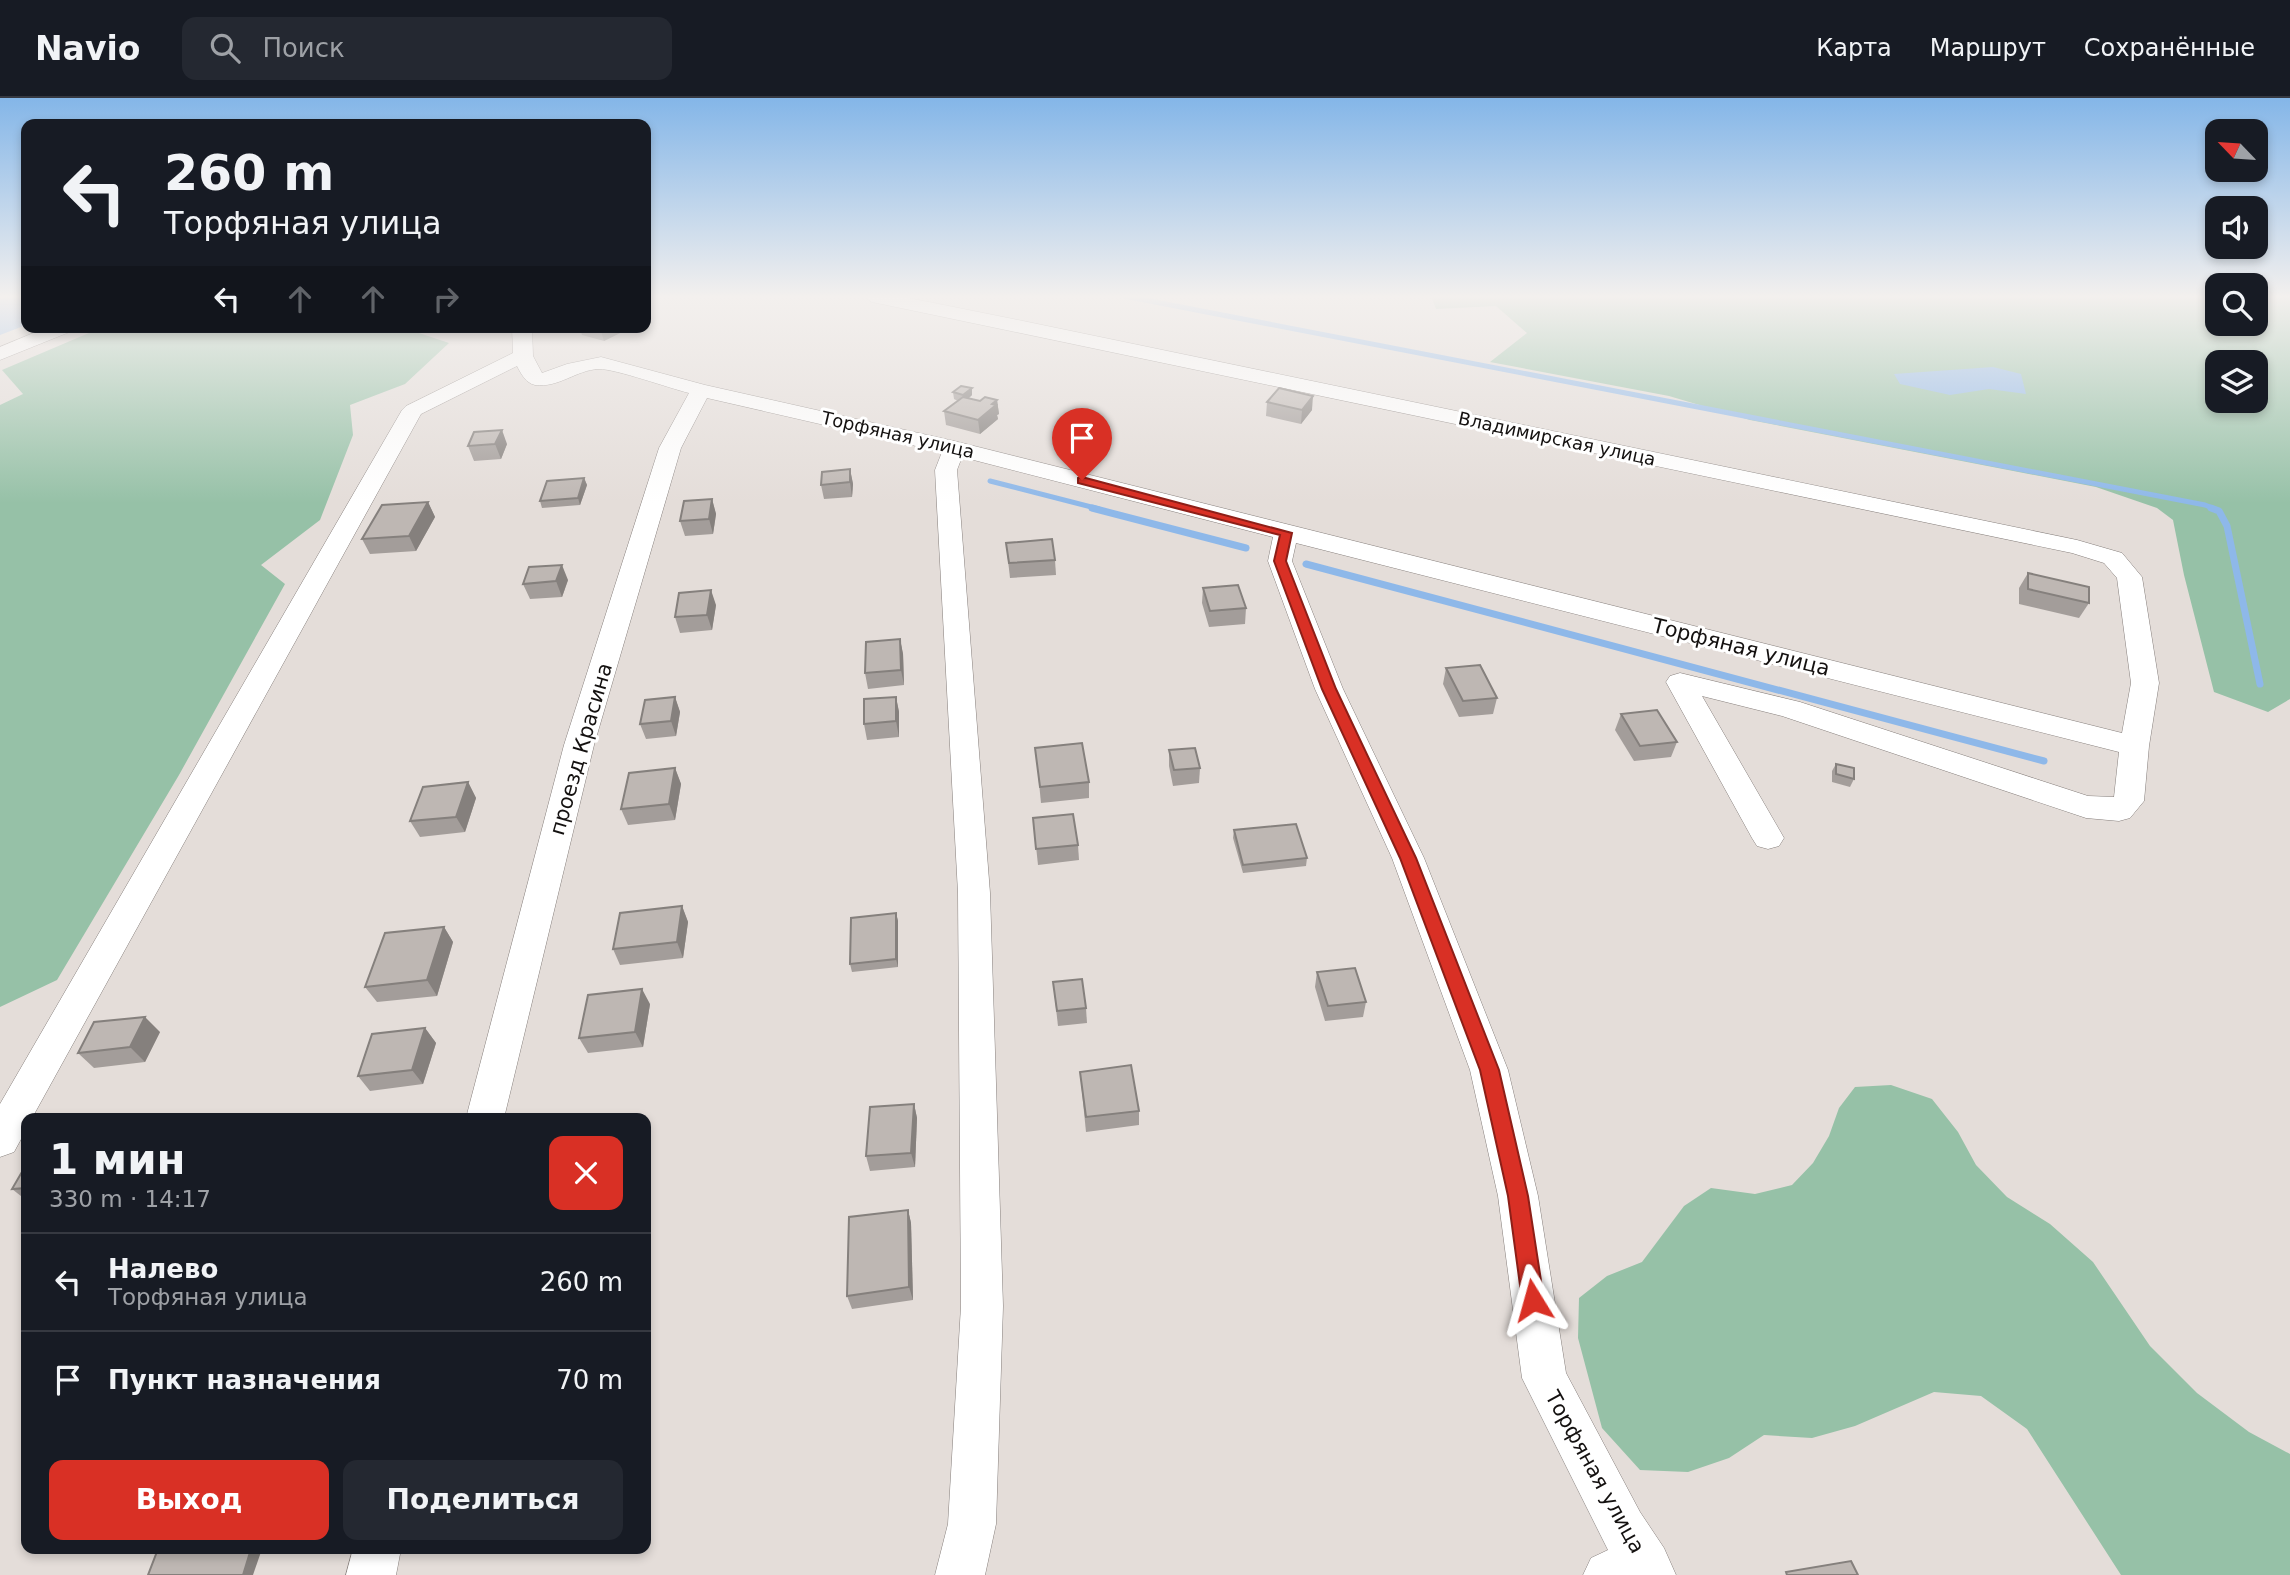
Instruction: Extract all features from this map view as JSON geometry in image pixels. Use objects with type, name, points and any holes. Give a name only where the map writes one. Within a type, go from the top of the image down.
[{"type":"street","points":[[0,1140],[414,410],[486,365]]},
{"type":"street","name":"Торфяная улица","points":[[528,365],[531,375],[537,379],[553,377],[574,368],[591,365]]},
{"type":"street","name":"Торфяная улица","points":[[608,365],[701,390],[954,448],[2134,746]]},
{"type":"street","name":"Владимирская улица","points":[[1219,365],[2113,558],[2129,577],[2146,683],[2134,746]]},
{"type":"street","name":"проезд Красина","points":[[486,1113],[579,745],[670,448],[701,390]]},
{"type":"street","points":[[954,448],[946,470],[974,893],[982,1306],[972,1524],[960,1575]]},
{"type":"street","name":"Торфяная улица","points":[[1286,533],[1280,561],[1329,689],[1408,858],[1489,1070],[1518,1196],[1544,1378],[1623,1529],[1635,1572]]},
{"type":"street","points":[[1768,838],[1680,682],[1790,709],[2086,807],[2119,810],[2129,801],[2134,746]]},
{"type":"street","points":[[371,1575],[376,1554]]},
{"type":"green space","points":[[14,365],[425,365],[405,384],[350,405],[353,435],[320,520],[261,565],[285,584],[179,775],[57,980],[0,1007],[0,405],[23,394],[2,370]]},
{"type":"green space","points":[[1505,365],[2205,365],[2205,413],[2268,413],[2268,365],[2290,365],[2290,699],[2268,712],[2214,692],[2173,520],[2157,508],[2096,487],[1750,420],[1669,396]]},
{"type":"green space","points":[[1891,1085],[1932,1099],[1958,1132],[1976,1165],[2007,1197],[2050,1224],[2093,1262],[2150,1346],[2197,1393],[2249,1432],[2290,1454],[2290,1575],[2121,1575],[2027,1429],[1981,1396],[1934,1392],[1855,1426],[1812,1438],[1764,1435],[1729,1458],[1688,1472],[1640,1470],[1602,1428],[1578,1338],[1579,1298],[1607,1276],[1642,1262],[1684,1206],[1711,1188],[1755,1194],[1792,1185],[1813,1163],[1829,1136],[1839,1108],[1855,1087]]},
{"type":"water","points":[[1993,367],[2021,374],[2026,394],[1989,389],[1950,395],[1900,384],[1894,374]]},
{"type":"building","points":[[961,386],[972,388],[963,395],[953,392]]},
{"type":"building","points":[[1279,388],[1313,396],[1302,410],[1267,402]]},
{"type":"building","points":[[963,397],[980,401],[985,397],[997,400],[992,404],[996,405],[978,420],[944,411]]},
{"type":"building","points":[[502,430],[495,444],[468,446],[474,432]]},
{"type":"building","points":[[850,469],[850,482],[821,485],[822,472]]},
{"type":"building","points":[[584,478],[578,498],[540,501],[547,481]]},
{"type":"building","points":[[712,499],[709,519],[680,521],[684,501]]},
{"type":"building","points":[[428,502],[409,536],[362,539],[382,505]]},
{"type":"building","points":[[1052,539],[1055,560],[1009,563],[1006,543]]},
{"type":"building","points":[[562,565],[556,581],[523,584],[529,567]]},
{"type":"building","points":[[2028,573],[2089,587],[2089,603],[2028,589]]},
{"type":"building","points":[[1238,585],[1246,608],[1210,611],[1203,588]]},
{"type":"building","points":[[711,590],[707,615],[675,617],[679,593]]},
{"type":"building","points":[[900,639],[901,670],[865,673],[866,642]]},
{"type":"building","points":[[1480,665],[1497,698],[1463,701],[1446,668]]},
{"type":"building","points":[[675,697],[671,721],[640,724],[645,700]]},
{"type":"building","points":[[896,697],[896,721],[864,724],[864,699]]},
{"type":"building","points":[[1657,710],[1677,742],[1640,746],[1621,714]]},
{"type":"building","points":[[1082,743],[1089,782],[1040,787],[1035,748]]},
{"type":"building","points":[[1195,748],[1200,768],[1174,770],[1169,750]]},
{"type":"building","points":[[1836,764],[1854,768],[1854,779],[1836,774]]},
{"type":"building","points":[[675,768],[669,804],[621,809],[629,773]]},
{"type":"building","points":[[468,782],[456,817],[410,821],[423,787]]},
{"type":"building","points":[[1073,814],[1078,845],[1036,849],[1033,818]]},
{"type":"building","points":[[1296,824],[1307,858],[1243,865],[1234,830]]},
{"type":"building","points":[[682,906],[677,942],[613,949],[620,913]]},
{"type":"building","points":[[896,913],[896,959],[850,964],[851,918]]},
{"type":"building","points":[[444,927],[427,980],[365,987],[385,933]]},
{"type":"building","points":[[1355,968],[1366,1002],[1328,1006],[1317,972]]},
{"type":"building","points":[[1082,979],[1086,1008],[1057,1011],[1053,982]]},
{"type":"building","points":[[642,989],[635,1032],[579,1038],[588,995]]},
{"type":"building","points":[[145,1017],[130,1047],[78,1053],[94,1022]]},
{"type":"building","points":[[425,1028],[412,1070],[358,1076],[372,1034]]},
{"type":"building","points":[[1131,1065],[1139,1111],[1086,1117],[1080,1072]]},
{"type":"building","points":[[914,1104],[911,1153],[866,1156],[870,1107]]},
{"type":"building","points":[[21,1174],[21,1188],[12,1189]]},
{"type":"building","points":[[908,1210],[909,1287],[847,1296],[849,1217]]},
{"type":"building","points":[[156,1554],[249,1554],[243,1575],[148,1575]]},
{"type":"building","points":[[1851,1561],[1858,1575],[1787,1575],[1786,1572]]},
{"type":"waterway","points":[[1481,365],[2215,509]]},
{"type":"waterway","points":[[990,481],[1099,509]]},
{"type":"waterway","points":[[1092,508],[1246,548]]},
{"type":"waterway","points":[[2211,508],[2219,511],[2227,526],[2260,684]]},
{"type":"waterway","points":[[1306,564],[2044,761]]},
{"type":"route","points":[[1082,480],[1286,533],[1280,561],[1329,689],[1408,858],[1489,1070],[1518,1196],[1533,1300]]}]
